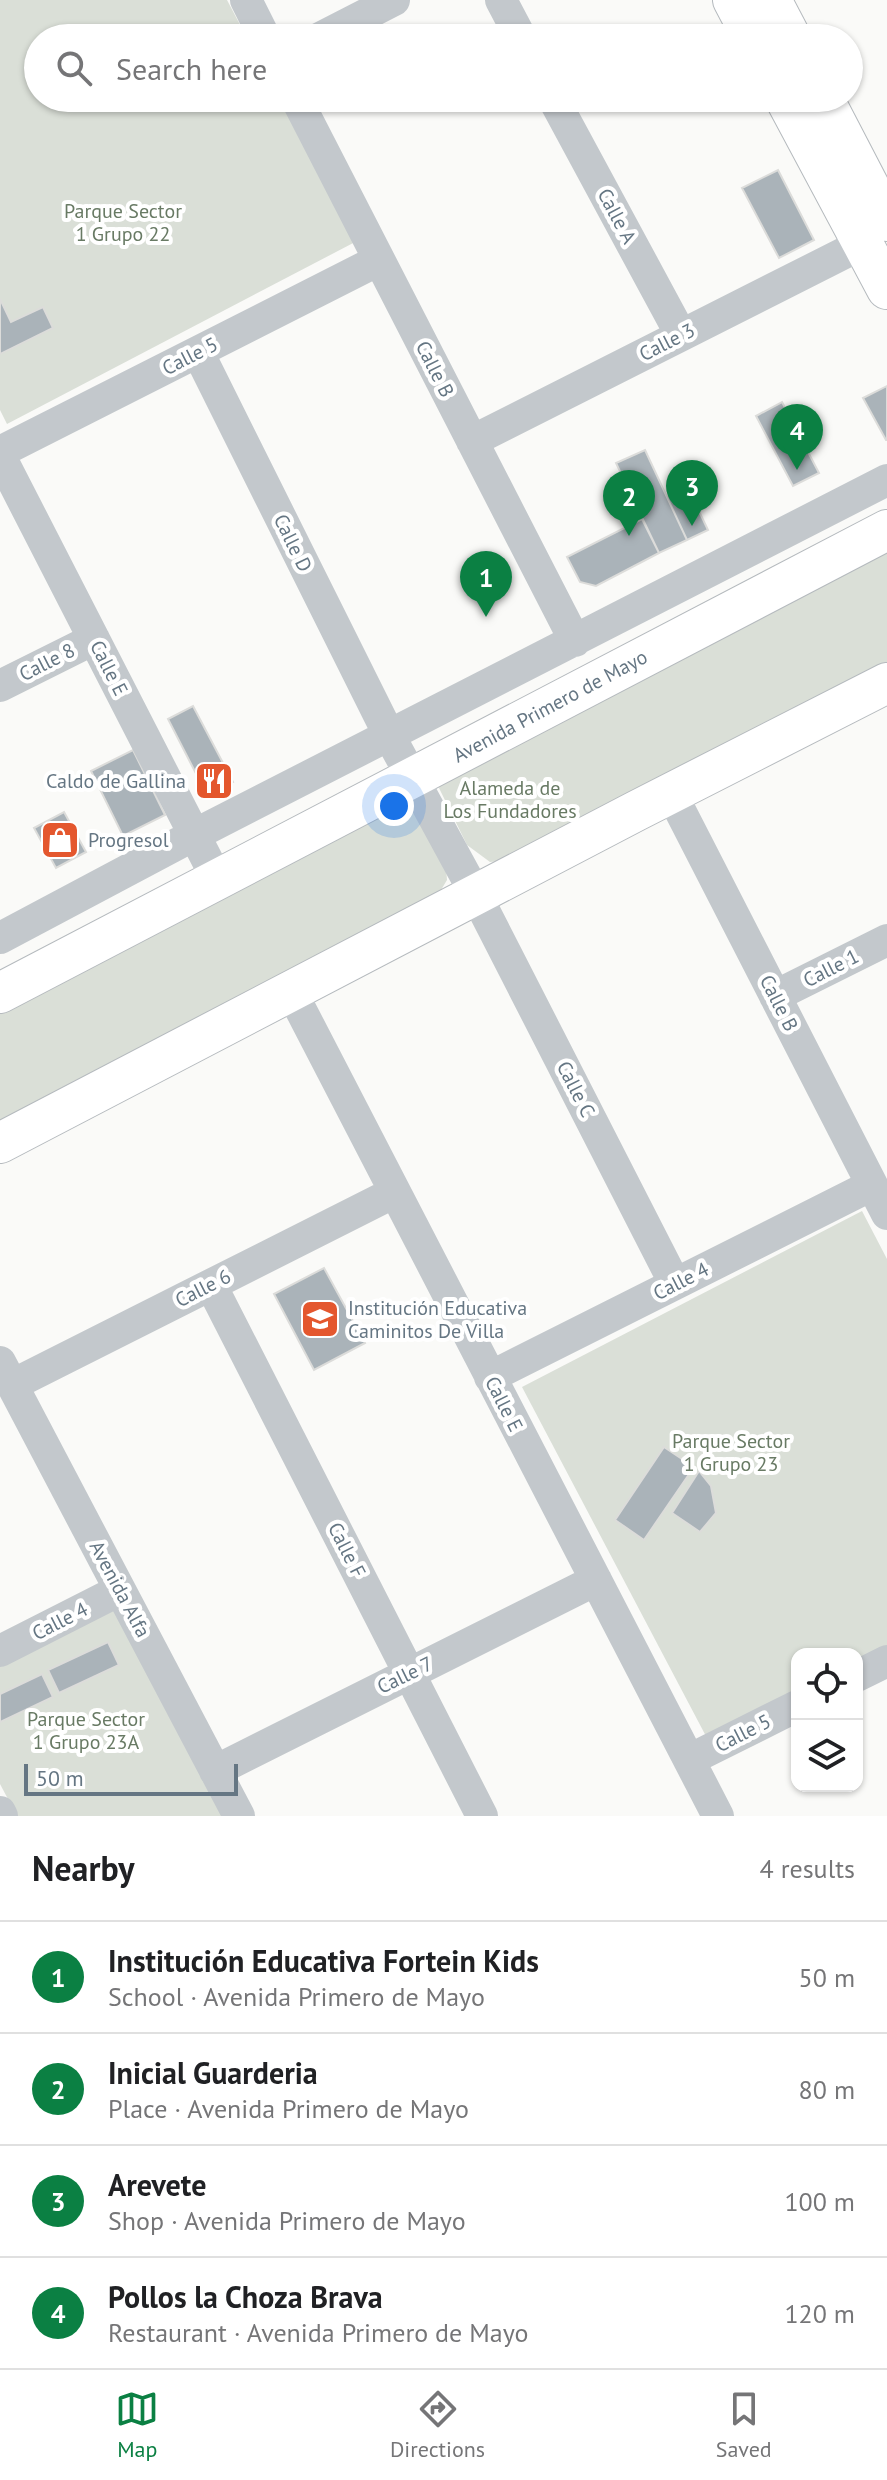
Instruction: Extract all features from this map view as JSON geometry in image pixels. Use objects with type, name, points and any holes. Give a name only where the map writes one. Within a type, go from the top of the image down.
[{"type":"main road","points":[[733,0],[746,24]]},
{"type":"main road","points":[[771,0],[784,24]]},
{"type":"main road","points":[[794,112],[875,232]]},
{"type":"main road","points":[[828,112],[875,232],[887,289]]},
{"type":"main road","name":"Avenida Primero de Mayo","points":[[0,993],[887,530]]},
{"type":"main road","points":[[0,1143],[887,683]]},
{"type":"street","points":[[246,0],[258,24]]},
{"type":"street","points":[[347,24],[394,0]]},
{"type":"street","points":[[501,0],[514,24]]},
{"type":"street","name":"Calle B","points":[[303,112],[575,641]]},
{"type":"street","name":"Calle A","points":[[561,112],[681,335]]},
{"type":"street","name":"Calle 3","points":[[472,441],[875,232]]},
{"type":"street","name":"Calle 5","points":[[0,454],[379,260]]},
{"type":"street","name":"Calle D","points":[[198,352],[412,778]]},
{"type":"street","name":"Calle E","points":[[0,454],[217,879]]},
{"type":"street","points":[[0,938],[194,835],[887,480]]},
{"type":"street","name":"Calle 8","points":[[0,686],[94,639]]},
{"type":"street","name":"Calle C","points":[[412,778],[476,895],[675,1284]]},
{"type":"street","name":"Calle B","points":[[671,793],[887,1214]]},
{"type":"street","name":"Calle 1","points":[[775,996],[887,940]]},
{"type":"street","name":"Calle E","points":[[291,991],[718,1816]]},
{"type":"street","name":"Calle 4","points":[[490,1377],[872,1185]]},
{"type":"street","name":"Calle 6","points":[[6,1373],[211,1285],[395,1192]]},
{"type":"street","name":"Calle F","points":[[211,1285],[482,1816]]},
{"type":"street","name":"Avenida Alfa","points":[[6,1373],[239,1816]]},
{"type":"street","name":"Calle 7","points":[[215,1771],[596,1580]]},
{"type":"street","name":"Calle 4","points":[[0,1651],[120,1590]]},
{"type":"street","name":"Calle 5","points":[[689,1760],[791,1709]]},
{"type":"green space","name":"Parque Sector 1 Grupo 22","points":[[0,0],[227,0],[240,24],[24,24],[24,112],[287,112],[357,241],[7,424],[0,410]]},
{"type":"green space","name":"Alameda de Los Fundadores","points":[[887,549],[887,667],[511,860],[490,862],[467,845],[439,788],[444,775]]},
{"type":"green space","name":"Alameda de Los Fundadores","points":[[398,802],[412,805],[446,867],[447,880],[441,890],[0,1127],[0,1009]]},
{"type":"green space","name":"Parque Sector 1 Grupo 23","points":[[862,1211],[887,1259],[887,1647],[863,1660],[863,1648],[791,1648],[791,1697],[708,1740],[522,1387]]},
{"type":"green space","name":"Parque Sector 1 Grupo 23A","points":[[116,1605],[226,1816],[17,1816],[0,1784],[0,1664]]},
{"type":"building","points":[[778,170],[814,240],[779,258],[742,188]]},
{"type":"building","points":[[0,299],[11,322],[43,307],[53,328],[0,354]]},
{"type":"building","points":[[887,386],[887,440],[886,440],[863,398]]},
{"type":"building","points":[[782,402],[819,473],[793,486],[756,416]]},
{"type":"building","points":[[645,450],[687,540],[659,553],[616,463]]},
{"type":"building","points":[[688,488],[708,530],[687,540],[667,497]]},
{"type":"building","points":[[642,519],[659,553],[596,586],[580,582],[567,557]]},
{"type":"building","points":[[193,706],[233,782],[207,795],[168,719]]},
{"type":"building","points":[[133,750],[165,815],[123,836],[91,771]]},
{"type":"building","name":"Progresol","points":[[64,812],[86,852],[56,868],[34,828]]},
{"type":"building","name":"Institución Educativa Caminitos De Villa","points":[[324,1268],[365,1343],[314,1370],[274,1294]]},
{"type":"building","points":[[664,1447],[694,1467],[644,1540],[615,1520]]},
{"type":"building","points":[[699,1471],[711,1486],[716,1513],[700,1532],[672,1513]]},
{"type":"building","points":[[108,1642],[119,1665],[59,1693],[48,1670]]},
{"type":"building","points":[[42,1674],[53,1697],[0,1722],[0,1694]]},
{"type":"place","name":"Pollos la Choza Brava","points":[[797,470]]},
{"type":"place","name":"Arevete","points":[[692,526]]},
{"type":"place","name":"Inicial Guarderia","points":[[629,536]]},
{"type":"place","name":"Institución Educativa Fortein Kids","points":[[486,617]]},
{"type":"place","name":"Caldo de Gallina","points":[[214,781]]},
{"type":"place","name":"Progresol","points":[[60,840]]},
{"type":"place","name":"Institución Educativa Caminitos De Villa","points":[[320,1319]]}]
